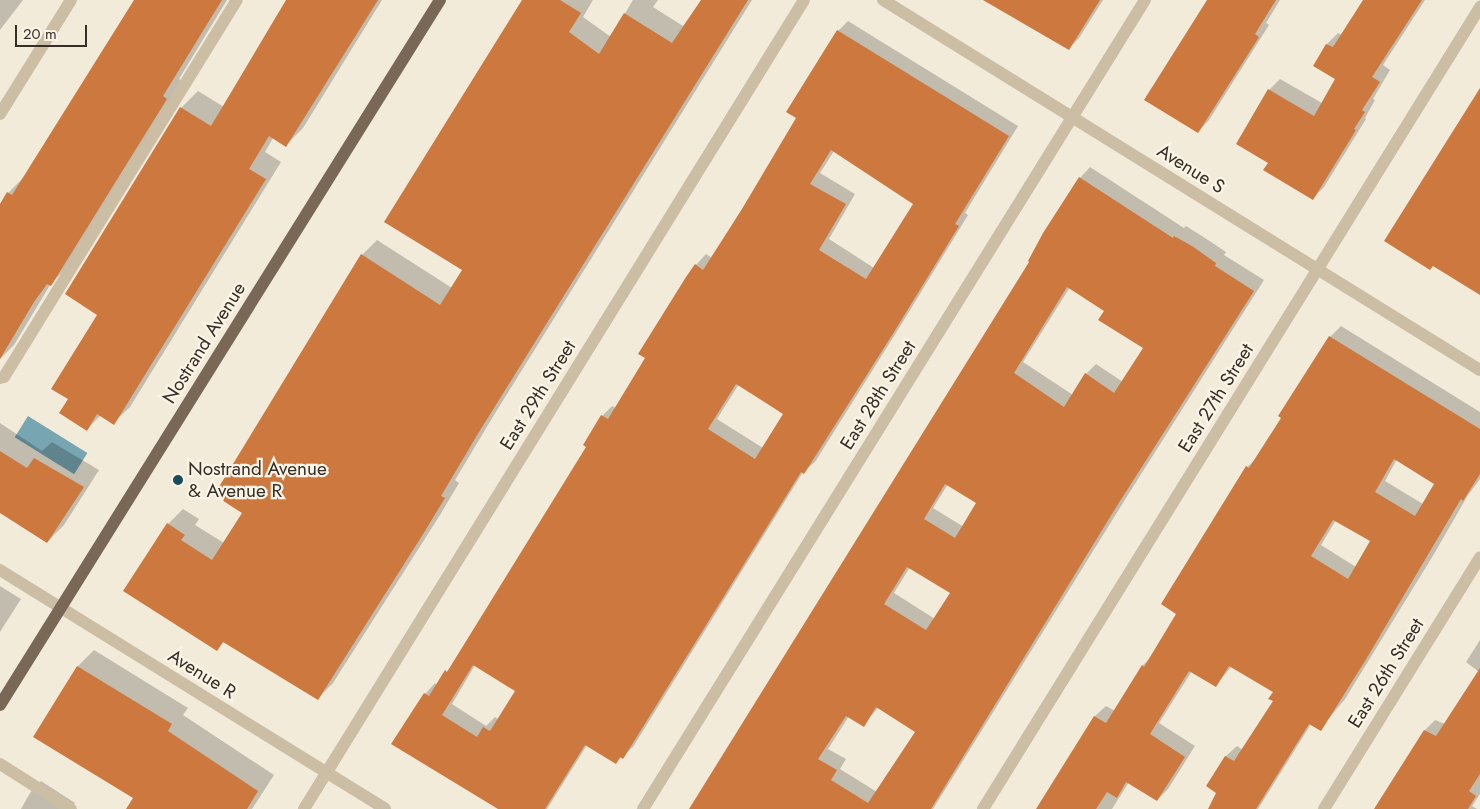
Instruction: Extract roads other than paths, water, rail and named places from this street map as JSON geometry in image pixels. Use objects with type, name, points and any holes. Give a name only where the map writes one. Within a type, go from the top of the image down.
[{"type":"main road","name":"Nostrand Avenue","points":[[0,705],[440,0]]},
{"type":"street","points":[[0,114],[71,0]]},
{"type":"street","points":[[0,378],[4,377],[237,0]]},
{"type":"street","name":"East 29th Street","points":[[304,809],[804,0]]},
{"type":"street","name":"Avenue S","points":[[883,0],[1480,370]]},
{"type":"street","name":"East 28th Street","points":[[644,809],[1145,0]]},
{"type":"street","name":"East 27th Street","points":[[983,809],[1480,7]]},
{"type":"street","name":"East 26th Street","points":[[1324,809],[1480,557]]},
{"type":"street","name":"Avenue R","points":[[0,570],[384,809]]},
{"type":"street","points":[[0,764],[72,809]]},
{"type":"water","points":[[28,416],[87,453],[74,474],[15,437]]},
{"type":"place","name":"Nostrand Avenue & Avenue R","points":[[178,480]]}]
